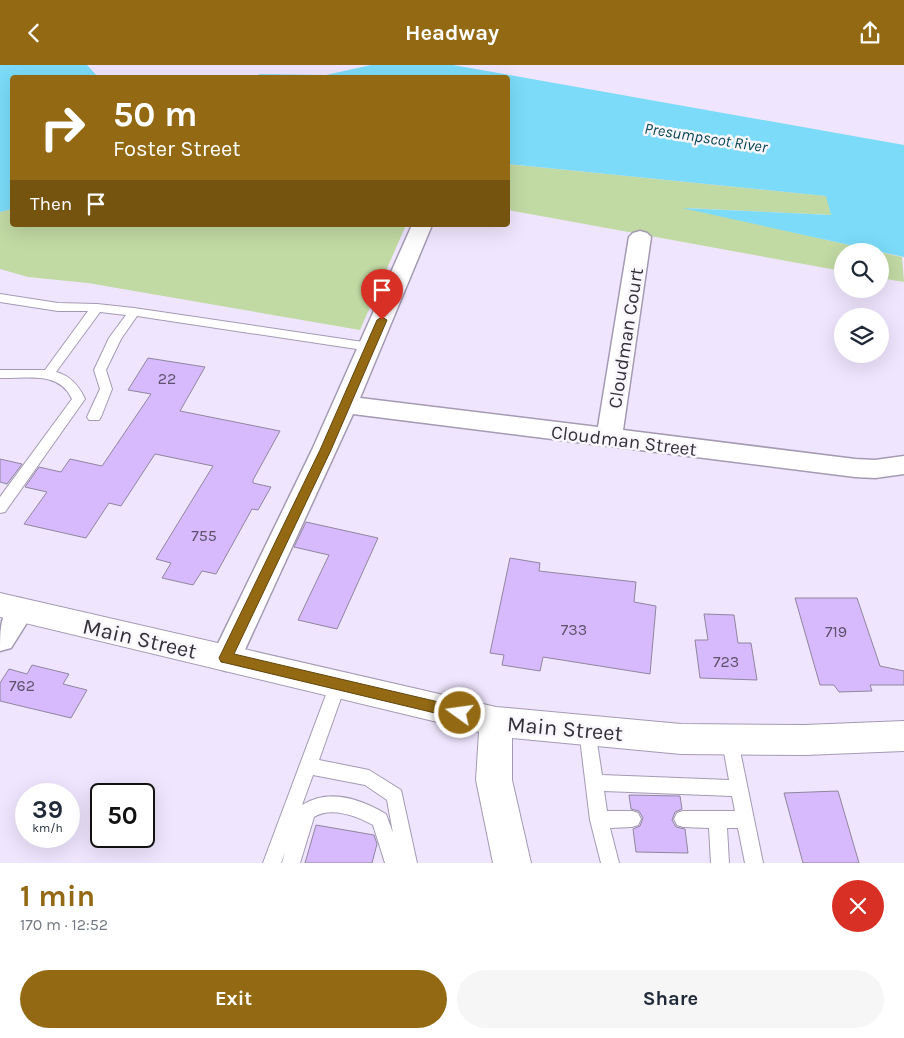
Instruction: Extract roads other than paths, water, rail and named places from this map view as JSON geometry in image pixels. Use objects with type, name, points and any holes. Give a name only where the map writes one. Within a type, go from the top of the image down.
[{"type":"main road","name":"Main Street","points":[[10,607],[496,722],[681,739],[731,741],[904,737]]},
{"type":"main road","points":[[496,722],[494,780],[512,863]]},
{"type":"street","points":[[226,658],[325,450],[421,227]]},
{"type":"street","name":"Cloudman Court","points":[[609,438],[640,237]]},
{"type":"street","name":"Cloudman Street","points":[[345,405],[855,468],[875,469],[904,465]]},
{"type":"street","points":[[0,639],[10,607]]},
{"type":"lane","points":[[0,298],[58,307],[97,307],[134,311],[370,347]]},
{"type":"lane","points":[[49,373],[97,307]]},
{"type":"lane","points":[[94,417],[106,389],[100,370],[115,338],[134,311]]},
{"type":"lane","points":[[0,374],[49,373],[71,385],[79,399],[0,507]]},
{"type":"lane","points":[[272,863],[338,684]]},
{"type":"lane","points":[[587,730],[600,820],[610,863]]},
{"type":"lane","points":[[731,741],[754,863]]},
{"type":"lane","points":[[308,766],[369,778],[395,796],[408,863]]},
{"type":"lane","points":[[594,783],[739,788]]},
{"type":"lane","points":[[291,863],[307,812],[318,805],[331,804],[364,810],[380,820],[391,856],[400,863]]},
{"type":"lane","points":[[600,820],[632,819]]},
{"type":"lane","points":[[683,819],[745,820]]},
{"type":"lane","points":[[718,819],[720,863]]},
{"type":"water","points":[[0,65],[87,65],[96,75],[10,75],[10,210],[0,212]]},
{"type":"water","name":"Presumpscot River","points":[[371,65],[453,65],[509,75],[326,75]]},
{"type":"water","name":"Presumpscot River","points":[[260,74],[326,75],[258,75]]},
{"type":"water","name":"Presumpscot River","points":[[510,75],[904,145],[904,257],[889,254],[889,243],[841,243],[682,208],[831,215],[826,196],[510,164]]}]
